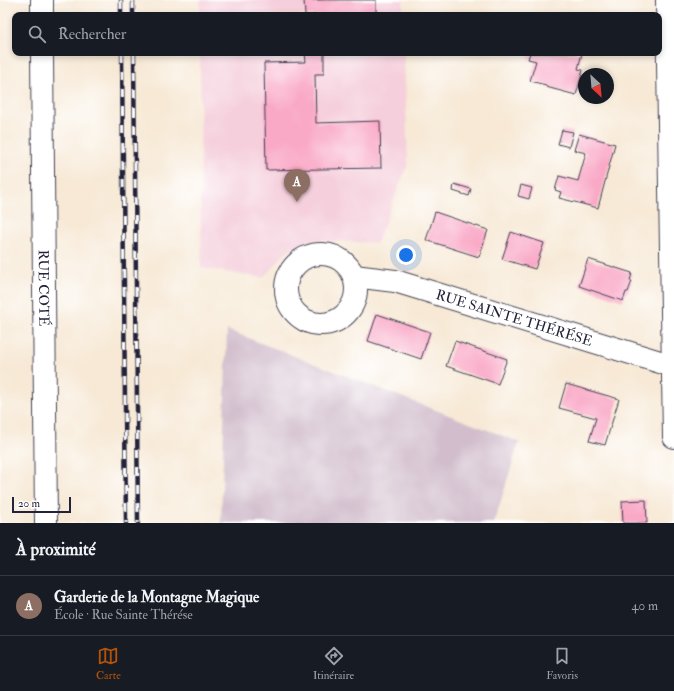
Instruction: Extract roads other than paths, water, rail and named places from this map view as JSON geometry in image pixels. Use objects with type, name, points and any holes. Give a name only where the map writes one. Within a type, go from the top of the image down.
[{"type":"street","points":[[42,0],[42,12]]},
{"type":"street","points":[[667,0],[674,437]]},
{"type":"street","name":"RUE COTÉ","points":[[42,56],[46,523]]},
{"type":"street","name":"RUE SAINTE THÉRÉSE","points":[[354,276],[395,281],[673,366]]},
{"type":"railway","points":[[121,0],[121,12]]},
{"type":"railway","points":[[133,0],[133,12]]},
{"type":"railway","points":[[122,56],[126,523]]},
{"type":"railway","points":[[134,56],[138,523]]},
{"type":"place","name":"Garderie de la Montagne Magique","points":[[297,202]]}]
